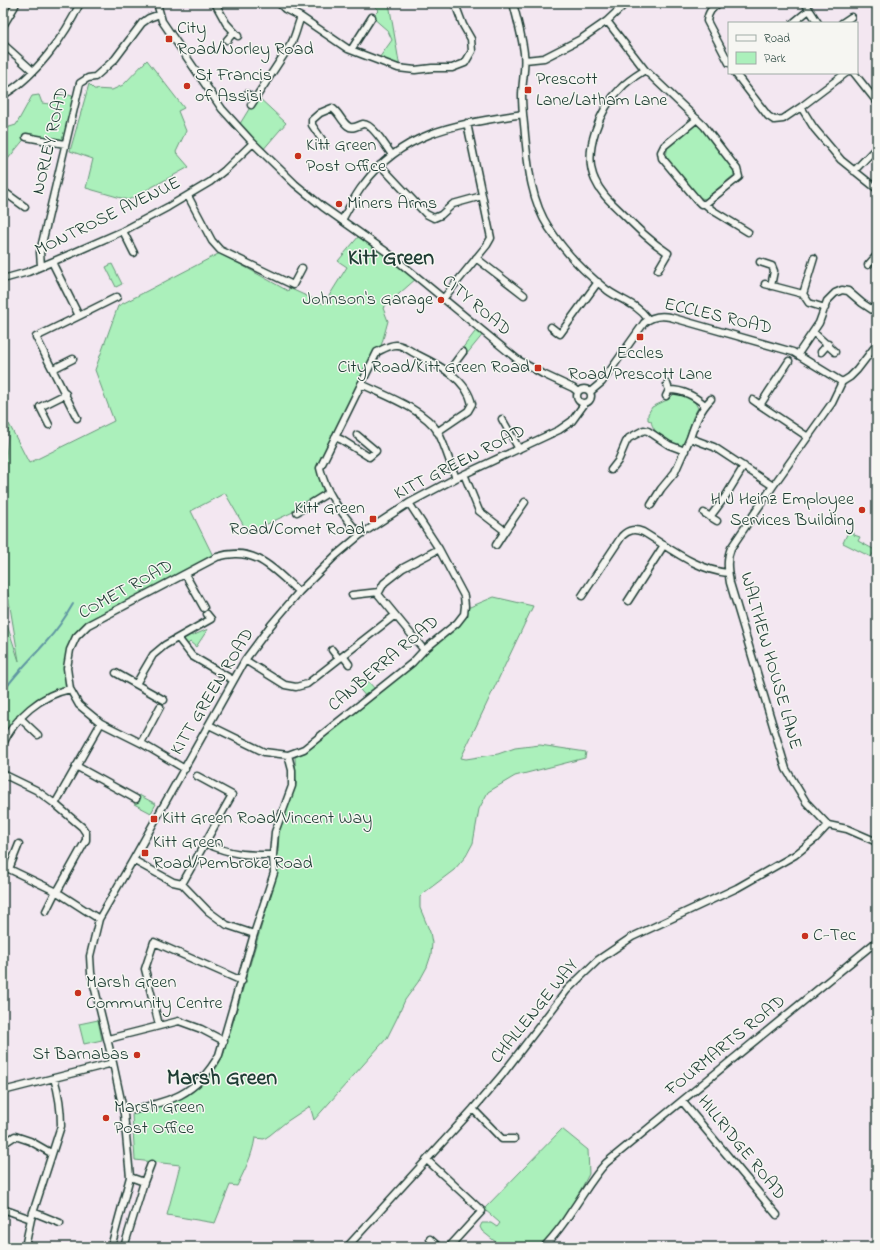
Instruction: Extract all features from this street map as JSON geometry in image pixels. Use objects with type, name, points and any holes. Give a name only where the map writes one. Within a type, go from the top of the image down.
[{"type":"street","points":[[3,95],[11,91],[33,70],[64,33],[80,3]]},
{"type":"street","name":"CITY ROAD","points":[[157,3],[162,21],[218,103],[253,143],[304,193],[388,253],[518,360],[578,392]]},
{"type":"street","points":[[215,3],[226,23],[236,34],[227,40]]},
{"type":"street","points":[[279,3],[284,9],[301,17],[351,50],[398,68],[415,70],[452,68],[464,63],[472,51],[471,39],[462,25],[457,3]]},
{"type":"street","points":[[513,3],[525,60],[522,95],[523,114],[532,184],[539,210],[549,229],[561,244],[598,282],[615,296],[635,306],[648,319]]},
{"type":"street","points":[[525,60],[540,59],[550,56],[581,40],[606,21],[626,3]]},
{"type":"street","points":[[719,3],[708,13],[707,21],[728,61]]},
{"type":"street","points":[[805,3],[817,22]]},
{"type":"street","points":[[3,26],[15,6]]},
{"type":"street","points":[[793,22],[809,10]]},
{"type":"street","name":"NORLEY ROAD","points":[[41,266],[40,252],[80,83],[88,78],[96,77],[115,59],[142,23],[149,18],[160,14]]},
{"type":"street","points":[[247,94],[253,102],[292,44],[301,17]]},
{"type":"street","points":[[351,50],[372,17]]},
{"type":"street","points":[[844,22],[851,17]]},
{"type":"street","points":[[606,21],[645,70],[713,136],[736,169],[739,177],[706,204]]},
{"type":"street","points":[[3,44],[33,70]]},
{"type":"street","points":[[645,70],[621,87],[606,106],[597,125],[592,146],[592,167],[595,179],[602,193],[652,242],[668,253],[658,270]]},
{"type":"street","points":[[736,74],[768,116],[774,120],[783,119],[845,74]]},
{"type":"street","points":[[855,74],[877,102]]},
{"type":"street","points":[[801,107],[814,128],[840,160],[877,189]]},
{"type":"street","points":[[325,144],[312,125],[312,120],[320,113],[332,108],[336,110],[349,126],[354,128],[364,124],[370,126],[392,155]]},
{"type":"street","points":[[342,220],[364,183],[380,165],[413,141],[446,128],[523,114]]},
{"type":"street","points":[[697,119],[664,146],[660,152],[662,158],[701,204],[706,204],[712,210],[748,232]]},
{"type":"street","points":[[443,299],[491,238],[467,123]]},
{"type":"street","points":[[26,137],[65,144]]},
{"type":"street","name":"MONTROSE AVENUE","points":[[4,278],[52,262],[123,230],[188,196],[225,170],[253,143]]},
{"type":"street","points":[[854,170],[877,147]]},
{"type":"street","points":[[380,165],[426,214],[434,218],[441,215],[454,204],[482,196]]},
{"type":"street","points":[[3,191],[25,207]]},
{"type":"street","points":[[188,196],[212,241],[220,250],[293,285],[302,268]]},
{"type":"street","points":[[123,230],[134,253]]},
{"type":"street","points":[[476,258],[524,295]]},
{"type":"street","points":[[804,294],[814,258]]},
{"type":"street","points":[[868,265],[876,259]]},
{"type":"street","points":[[52,262],[79,316]]},
{"type":"street","points":[[760,262],[772,266],[774,271],[768,285],[804,294],[810,303],[824,308]]},
{"type":"street","points":[[551,327],[560,334],[598,282]]},
{"type":"street","points":[[798,354],[814,332],[827,301],[832,295],[839,291],[845,290],[876,309]]},
{"type":"street","points":[[77,418],[36,337],[117,297]]},
{"type":"street","name":"ECCLES ROAD","points":[[590,392],[602,382],[641,326],[648,319],[658,316],[670,317],[798,354],[842,382]]},
{"type":"street","points":[[814,332],[835,352]]},
{"type":"street","points":[[360,535],[328,493],[322,480],[320,468],[377,352],[386,347],[397,344],[441,366],[455,377],[464,387],[471,398],[472,404],[468,411],[437,432]]},
{"type":"street","points":[[821,352],[828,344]]},
{"type":"street","points":[[842,382],[857,370],[877,344]]},
{"type":"street","points":[[448,372],[463,352]]},
{"type":"street","points":[[53,369],[73,359]]},
{"type":"street","points":[[760,405],[789,361]]},
{"type":"street","points":[[782,371],[788,375]]},
{"type":"street","name":"WALTHEW HOUSE LANE","points":[[828,825],[806,802],[786,769],[730,583],[728,558],[731,548],[773,486],[832,404],[842,382]]},
{"type":"street","points":[[361,384],[412,408],[426,419],[437,432],[456,478]]},
{"type":"street","points":[[585,389],[590,392],[590,399],[585,403],[581,402],[578,399],[578,392],[585,389]]},
{"type":"street","points":[[667,390],[689,393],[705,405]]},
{"type":"street","points":[[49,425],[40,407],[66,394]]},
{"type":"street","points":[[651,506],[661,489],[676,472],[695,424],[705,405],[711,399]]},
{"type":"street","points":[[753,400],[808,437]]},
{"type":"street","name":"KITT GREEN ROAD","points":[[130,1177],[124,1114],[108,1039],[91,973],[90,956],[99,919],[134,860],[233,680],[245,660],[298,592],[334,556],[360,535],[409,503],[456,478],[559,430],[575,417],[585,403]]},
{"type":"street","points":[[502,419],[519,449]]},
{"type":"street","points":[[647,424],[648,431]]},
{"type":"street","points":[[611,470],[618,461],[626,442],[629,438],[640,431],[648,431],[668,445],[685,451]]},
{"type":"street","points":[[335,437],[369,456],[376,451],[357,435]]},
{"type":"street","points":[[690,438],[714,447],[773,486]]},
{"type":"street","points":[[710,517],[725,497],[744,466]]},
{"type":"street","points":[[464,474],[479,511],[505,531]]},
{"type":"street","points":[[297,512],[328,493]]},
{"type":"street","points":[[496,545],[525,502]]},
{"type":"street","name":"CANBERRA ROAD","points":[[209,725],[264,752],[288,755],[303,746],[412,663],[424,650],[457,623],[464,614],[464,596],[439,549],[409,503]]},
{"type":"street","points":[[704,513],[717,522]]},
{"type":"street","points":[[582,596],[622,536],[628,531],[634,530],[638,530],[695,564],[710,570],[728,573]]},
{"type":"street","points":[[628,600],[664,545]]},
{"type":"street","points":[[424,650],[394,616],[378,594],[384,583],[403,568],[439,549]]},
{"type":"street","name":"COMET ROAD","points":[[184,769],[141,743],[101,723],[78,705],[70,689],[68,668],[70,650],[76,637],[88,625],[217,557],[228,553],[245,554],[260,560],[298,592]]},
{"type":"street","points":[[136,684],[153,655],[165,645],[211,619],[185,574]]},
{"type":"street","points":[[352,594],[379,592]]},
{"type":"street","points":[[245,660],[285,684],[296,687],[307,684],[394,616]]},
{"type":"street","points":[[178,638],[192,656],[233,680]]},
{"type":"street","points":[[332,650],[349,664]]},
{"type":"street","points":[[116,673],[164,700]]},
{"type":"street","points":[[3,744],[7,734],[20,718],[40,700],[70,689]]},
{"type":"street","points":[[141,743],[160,707]]},
{"type":"street","points":[[20,718],[38,735]]},
{"type":"street","points":[[55,804],[101,723]]},
{"type":"street","points":[[135,1110],[180,1095],[203,1078],[212,1068],[219,1056],[242,981],[254,934],[274,873],[273,855],[275,832],[292,786],[292,770],[288,755]]},
{"type":"street","points":[[76,766],[136,799]]},
{"type":"street","points":[[3,774],[36,790],[82,827],[86,833],[86,840],[46,911]]},
{"type":"street","points":[[182,884],[232,795],[197,776]]},
{"type":"street","points":[[828,825],[847,829],[877,842]]},
{"type":"street","name":"CHALLENGE WAY","points":[[348,1247],[502,1076],[567,990],[598,960],[632,937],[737,888],[795,855],[815,839],[828,825]]},
{"type":"street","points":[[205,843],[223,851],[244,856],[273,855]]},
{"type":"street","points":[[19,844],[6,869],[56,892],[99,919]]},
{"type":"street","points":[[134,860],[173,882],[182,884],[208,911],[227,925],[254,934]]},
{"type":"street","name":"FOURMARTS ROAD","points":[[544,1247],[571,1213],[595,1174],[606,1163],[877,941]]},
{"type":"street","points":[[159,1025],[145,969],[154,942],[242,981]]},
{"type":"street","points":[[108,1039],[179,1021],[200,1029],[224,1041]]},
{"type":"street","points":[[3,1091],[113,1063]]},
{"type":"street","points":[[25,1247],[33,1212],[61,1126],[59,1095],[54,1078]]},
{"type":"street","name":"HILLRIDGE ROAD","points":[[682,1101],[777,1215]]},
{"type":"street","points":[[473,1109],[502,1139],[514,1139]]},
{"type":"street","points":[[3,1144],[15,1136],[30,1141],[51,1153]]},
{"type":"street","points":[[427,1160],[482,1211],[449,1247]]},
{"type":"street","points":[[124,1247],[151,1164]]},
{"type":"street","points":[[111,1247],[130,1177],[144,1182]]},
{"type":"street","points":[[3,1209],[31,1219]]},
{"type":"street","points":[[33,1212],[60,1223]]},
{"type":"street","points":[[430,1239],[439,1247]]},
{"type":"green space","points":[[370,3],[389,3],[400,68],[377,61],[392,40],[388,31],[372,17],[379,10]]},
{"type":"green space","points":[[147,60],[184,108],[178,111],[186,131],[176,152],[189,167],[128,200],[86,188],[93,159],[70,151],[89,84],[94,89],[112,90],[123,85]]},
{"type":"green space","points":[[61,93],[76,97],[65,144],[26,137],[3,165],[3,129],[16,125],[32,96],[39,95],[42,103],[50,104],[57,99]]},
{"type":"green space","points":[[257,96],[286,123],[262,151],[238,127]]},
{"type":"green space","points":[[696,124],[703,127],[735,170],[734,175],[705,199],[698,197],[666,157],[668,145]]},
{"type":"green space","points":[[359,236],[366,237],[417,278],[383,308],[388,321],[380,350],[335,437],[318,464],[323,493],[293,512],[248,533],[225,493],[191,511],[214,558],[88,625],[70,650],[70,689],[40,701],[20,718],[3,744],[3,613],[19,661],[5,577],[4,480],[9,424],[29,463],[114,421],[95,370],[118,306],[220,253],[288,291],[289,288],[324,304],[347,267],[338,261]]},
{"type":"green space","points":[[112,264],[122,284],[116,287],[106,267]]},
{"type":"green space","points":[[478,328],[484,333],[466,355],[461,350]]},
{"type":"green space","points":[[675,393],[695,400],[694,401],[698,408],[693,417],[684,445],[681,446],[672,443],[658,434],[652,426],[651,421],[648,420],[648,414],[652,407],[669,399]]},
{"type":"green space","points":[[849,530],[854,533],[854,535],[860,537],[858,541],[875,550],[871,557],[843,543]]},
{"type":"green space","points":[[494,597],[533,606],[461,758],[466,759],[498,754],[515,748],[540,745],[586,752],[585,758],[515,776],[488,792],[479,809],[473,843],[466,856],[454,870],[420,897],[420,908],[430,932],[432,943],[431,955],[427,967],[405,1000],[387,1038],[314,1120],[310,1106],[264,1139],[255,1138],[250,1157],[243,1174],[237,1186],[230,1185],[215,1223],[167,1215],[180,1165],[135,1160],[132,1115],[176,1100],[196,1089],[214,1072],[224,1053],[277,873],[279,832],[296,784],[295,757],[306,752],[367,698],[356,685],[365,678],[376,690],[454,625],[465,609]]},
{"type":"green space","points":[[208,629],[196,647],[190,642],[187,645],[184,641],[184,637],[191,634],[192,636]]},
{"type":"green space","points":[[139,795],[156,804],[151,813],[134,804]]},
{"type":"green space","points":[[98,1020],[102,1040],[84,1044],[79,1024]]},
{"type":"green space","points":[[562,1129],[588,1150],[589,1174],[564,1219],[540,1247],[502,1247],[482,1231],[480,1227],[482,1223],[491,1223],[497,1227],[500,1223],[484,1209]]},
{"type":"waterway","points":[[3,692],[46,642],[64,619],[73,604]]},
{"type":"place","name":"City Road/Norley Road","points":[[169,39]]},
{"type":"place","name":"St Francis of Assisi","points":[[187,86]]},
{"type":"place","name":"Prescott Lane/Latham Lane","points":[[528,90]]},
{"type":"place","name":"Kitt Green Post Office","points":[[298,156]]},
{"type":"place","name":"Miners Arms","points":[[339,204]]},
{"type":"place","name":"Johnson's Garage","points":[[441,300]]},
{"type":"place","name":"Eccles Road/Prescott Lane","points":[[640,337]]},
{"type":"place","name":"City Road/Kitt Green Road","points":[[538,368]]},
{"type":"place","name":"H J Heinz Employee Services Building","points":[[862,510]]},
{"type":"place","name":"Kitt Green Road/Comet Road","points":[[373,519]]},
{"type":"place","name":"Kitt Green Road/Vincent Way","points":[[154,819]]},
{"type":"place","name":"Kitt Green Road/Pembroke Road","points":[[145,853]]},
{"type":"place","name":"C-Tec","points":[[805,936]]},
{"type":"place","name":"Marsh Green Community Centre","points":[[78,993]]},
{"type":"place","name":"St Barnabas","points":[[137,1055]]},
{"type":"place","name":"Marsh Green Post Office","points":[[106,1118]]},
{"type":"district","name":"Kitt Green","points":[[391,259]]},
{"type":"district","name":"Marsh Green","points":[[222,1079]]}]
